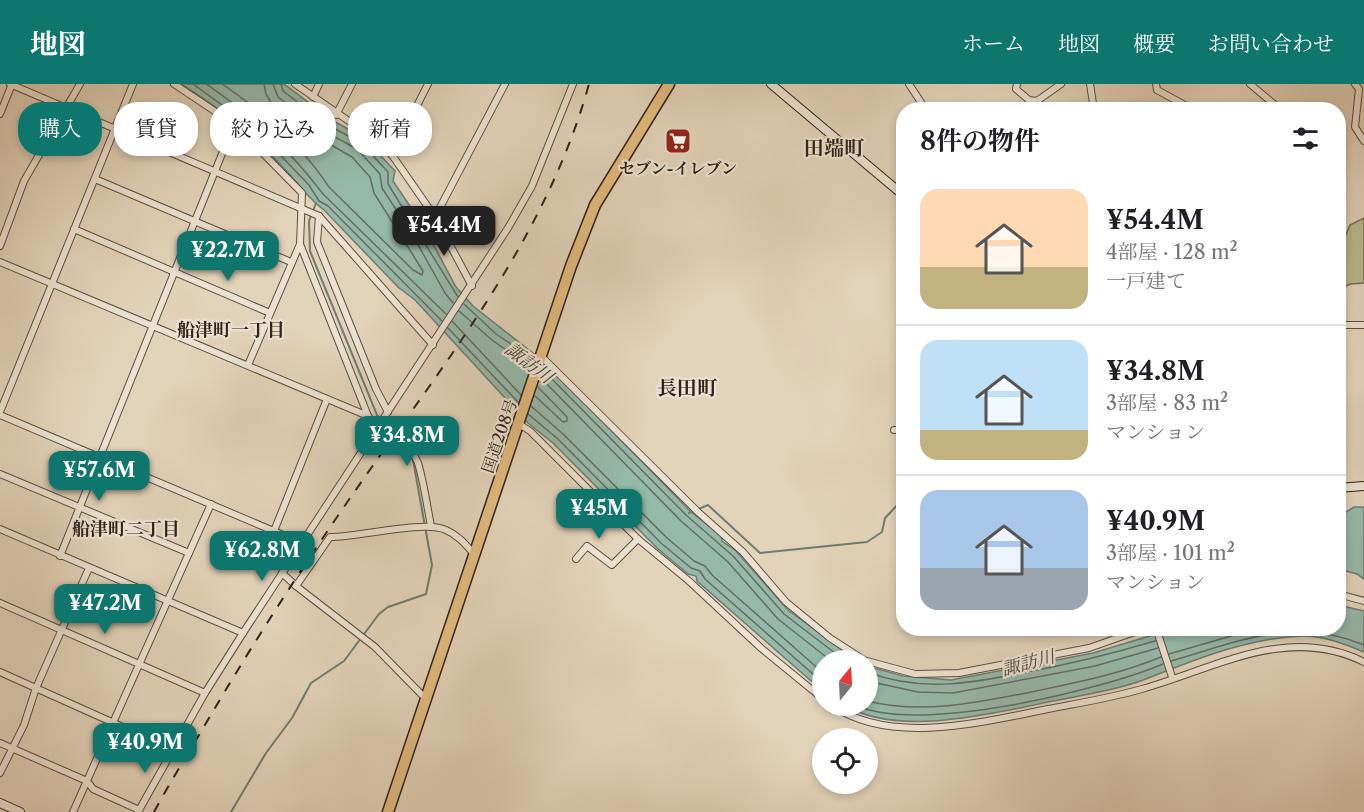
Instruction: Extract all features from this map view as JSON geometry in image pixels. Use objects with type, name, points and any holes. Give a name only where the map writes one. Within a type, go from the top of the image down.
[{"type":"highway","name":"国道208号","points":[[388,812],[595,205],[669,84]]},
{"type":"main road","points":[[771,84],[896,189]]},
{"type":"main road","points":[[1346,487],[1364,486]]},
{"type":"main road","points":[[0,803],[20,812]]},
{"type":"street","points":[[0,114],[11,84],[51,102]]},
{"type":"street","points":[[71,102],[80,84]]},
{"type":"street","points":[[126,102],[133,84]]},
{"type":"street","points":[[174,84],[210,108]]},
{"type":"street","points":[[295,84],[319,102]]},
{"type":"street","points":[[313,97],[319,84]]},
{"type":"street","points":[[348,122],[336,115],[352,84]]},
{"type":"street","points":[[419,102],[428,84]]},
{"type":"street","points":[[435,217],[505,84]]},
{"type":"street","points":[[0,743],[87,781],[93,789],[139,811],[205,693],[472,286],[532,186],[573,84]]},
{"type":"street","points":[[909,84],[921,102]]},
{"type":"street","points":[[1017,84],[1016,89],[1029,100],[1037,101],[1061,84]]},
{"type":"street","points":[[1090,84],[1093,102]]},
{"type":"street","points":[[1156,84],[1157,90],[1179,102]]},
{"type":"street","points":[[1250,84],[1271,102]]},
{"type":"street","points":[[1355,84],[1359,89],[1355,127],[1364,141]]},
{"type":"street","points":[[114,133],[0,414],[302,543]]},
{"type":"street","points":[[0,246],[24,181],[39,156]]},
{"type":"street","points":[[180,156],[319,216],[433,345]]},
{"type":"street","points":[[60,556],[222,156]]},
{"type":"street","points":[[266,156],[302,193],[300,244],[369,416],[378,428]]},
{"type":"street","points":[[393,156],[435,217],[472,286]]},
{"type":"street","points":[[95,179],[291,262]]},
{"type":"street","points":[[319,216],[317,242],[376,389],[388,412]]},
{"type":"street","points":[[74,229],[270,313]]},
{"type":"street","points":[[248,365],[300,244]]},
{"type":"street","points":[[0,262],[369,416]]},
{"type":"street","points":[[1346,325],[1364,325]]},
{"type":"street","points":[[541,359],[698,512],[743,552],[786,602],[830,639],[848,650]]},
{"type":"street","points":[[274,531],[327,399]]},
{"type":"street","points":[[520,420],[638,539],[689,581],[761,648],[812,690]]},
{"type":"street","points":[[413,428],[403,434],[404,443],[413,451],[418,464],[431,526]]},
{"type":"street","points":[[0,474],[189,553]]},
{"type":"street","points":[[73,812],[210,504]]},
{"type":"street","points":[[296,586],[330,537],[354,537],[431,526],[457,536],[474,555]]},
{"type":"street","points":[[0,529],[243,633]]},
{"type":"street","points":[[576,559],[587,546],[612,564],[638,539]]},
{"type":"street","points":[[0,773],[24,725],[36,688],[89,568]]},
{"type":"street","points":[[282,573],[375,646],[426,699]]},
{"type":"street","points":[[1346,596],[1364,601]]},
{"type":"street","points":[[0,603],[205,693]]},
{"type":"street","points":[[878,664],[915,674],[959,673],[1089,648],[1123,636]]},
{"type":"street","points":[[1159,636],[1172,677]]},
{"type":"street","points":[[851,716],[858,720],[879,723],[934,727],[970,725],[1143,689],[1172,677],[1275,648],[1293,646],[1330,649],[1364,662]]},
{"type":"street","points":[[0,672],[174,750]]},
{"type":"shaded area","points":[[1364,218],[1364,283],[1346,286],[1346,235],[1350,225]]},
{"type":"water","points":[[181,84],[284,84],[308,102],[210,103]]},
{"type":"water","name":"諏訪川","points":[[336,122],[348,129],[348,156],[381,156],[395,171],[393,181],[424,227],[456,287],[473,306],[548,365],[691,512],[721,535],[722,541],[736,551],[788,610],[842,650],[812,650],[812,682],[810,680],[697,581],[696,576],[688,574],[657,548],[553,443],[528,423],[415,300],[398,287],[272,156],[336,156]]},
{"type":"water","points":[[1354,507],[1364,507],[1364,579],[1346,571],[1346,512]]},
{"type":"water","points":[[1346,607],[1364,611],[1364,652],[1334,641],[1311,636],[1346,636]]},
{"type":"water","points":[[1150,636],[1303,636],[1263,640],[1243,645],[1112,689],[947,720],[891,720],[871,716],[878,716],[878,669],[903,676],[951,680],[1093,653]]},
{"type":"waterway","points":[[231,812],[266,753],[292,718],[311,683],[344,661],[379,614],[388,607],[426,594],[432,565],[413,460],[377,415],[310,251],[309,221],[316,203]]},
{"type":"waterway","points":[[689,513],[708,505],[760,553],[867,542],[882,532],[885,518],[896,506]]},
{"type":"railway","points":[[154,812],[285,595],[351,496],[469,329],[498,283],[526,236],[550,187],[572,137],[589,84]]},
{"type":"place","name":"セブン-イレブン","points":[[678,141]]},
{"type":"district","name":"田端町","points":[[834,148]]},
{"type":"district","name":"船津町一丁目","points":[[231,330]]},
{"type":"district","name":"長田町","points":[[687,388]]},
{"type":"district","name":"船津町二丁目","points":[[126,529]]}]
